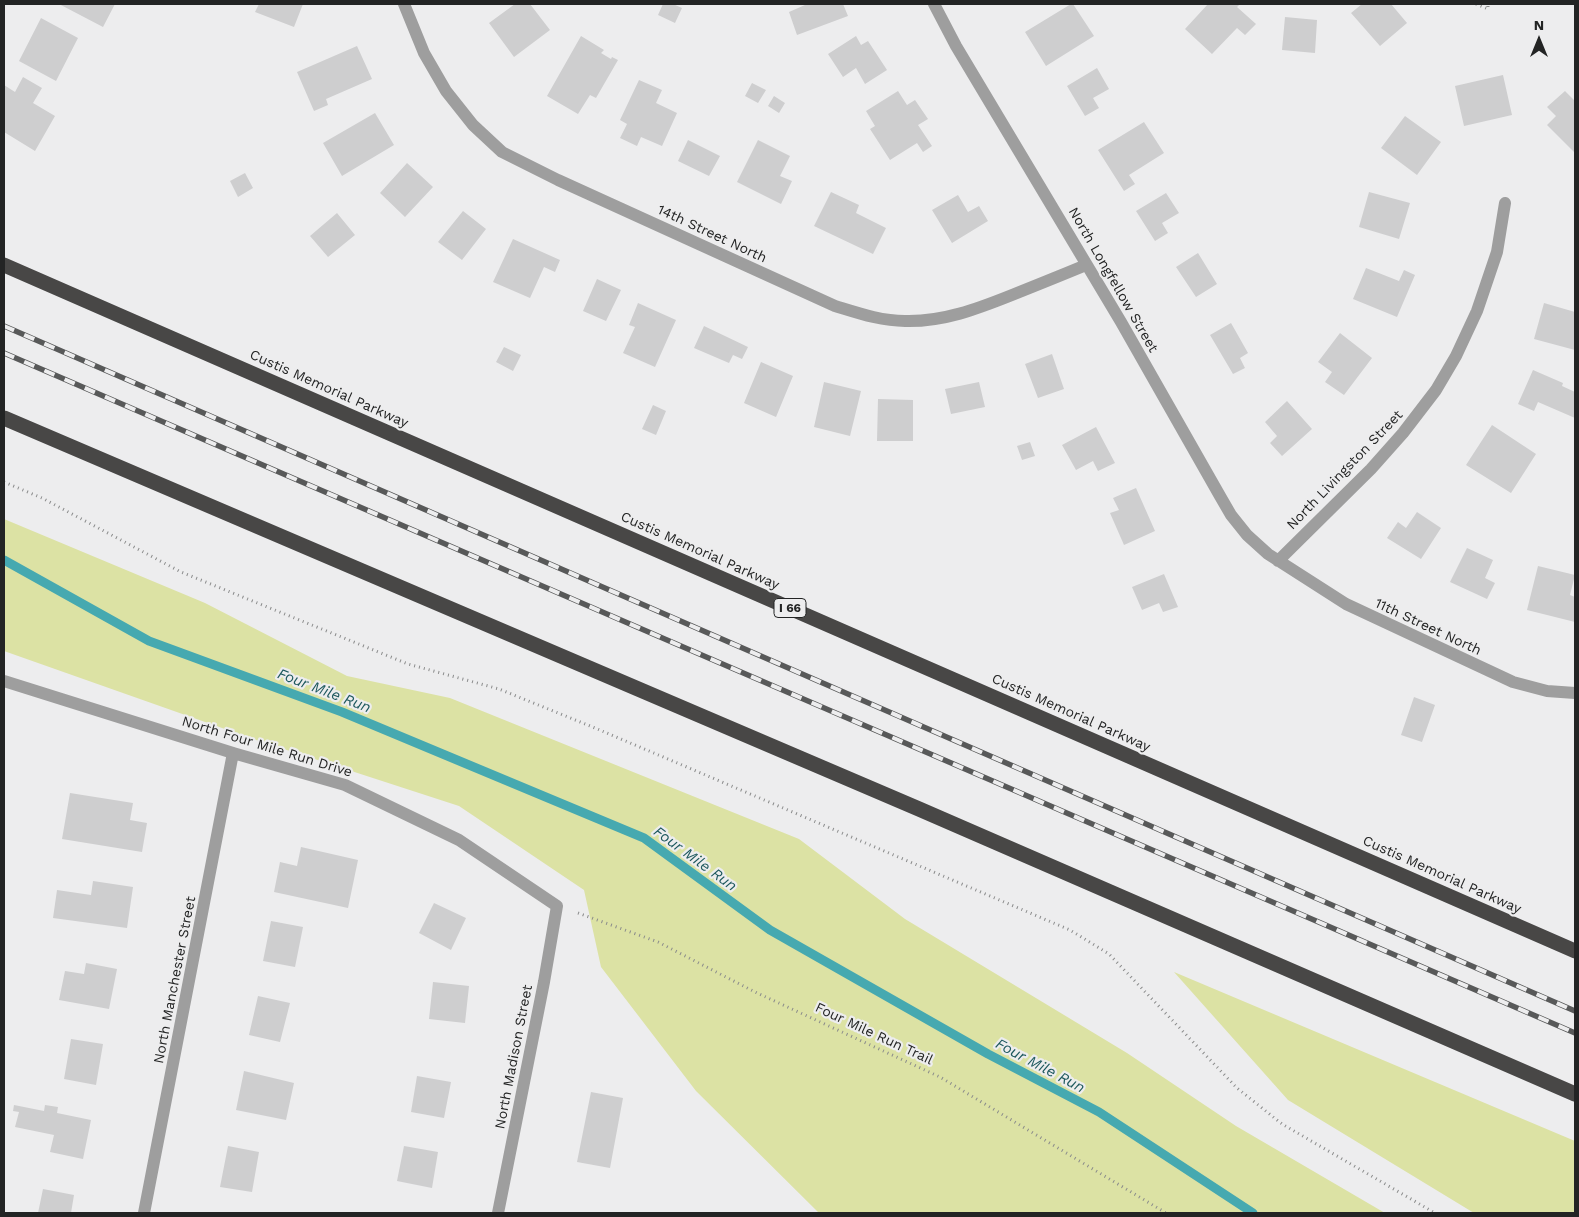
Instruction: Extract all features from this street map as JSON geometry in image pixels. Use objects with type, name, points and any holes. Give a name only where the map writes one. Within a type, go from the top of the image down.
[{"type":"highway","name":"Custis Memorial Parkway","points":[[4,265],[1575,950]]},
{"type":"highway","points":[[4,418],[919,809],[1575,1094]]},
{"type":"street","name":"14th Street North","points":[[404,4],[424,53],[446,91],[472,125],[502,152],[558,180],[834,306],[862,315],[898,321],[947,318],[985,306],[1086,265]]},
{"type":"street","name":"North Longfellow Street","points":[[934,4],[956,46],[1121,322],[1231,515],[1247,535],[1278,562]]},
{"type":"street","name":"North Livingston Street","points":[[1278,562],[1371,469],[1409,427],[1436,390],[1456,356],[1477,311],[1497,252],[1505,203]]},
{"type":"street","name":"11th Street North","points":[[1278,562],[1360,612],[1498,676],[1527,687],[1575,693]]},
{"type":"street","name":"North Four Mile Run Drive","points":[[4,680],[233,753],[345,786],[459,840],[557,906]]},
{"type":"street","name":"North Manchester Street","points":[[144,1213],[233,753]]},
{"type":"street","name":"North Madison Street","points":[[498,1213],[544,982],[557,906]]},
{"type":"path","points":[[1476,4],[1488,9],[1488,4]]},
{"type":"path","points":[[4,482],[42,498],[181,572],[408,664],[499,689],[1070,930],[1109,954],[1237,1088],[1282,1124],[1435,1213]]},
{"type":"path","name":"Four Mile Run Trail","points":[[557,906],[658,942],[757,993],[940,1077],[1166,1213]]},
{"type":"green space","points":[[4,519],[205,603],[347,676],[450,698],[799,839],[905,919],[1127,1053],[1236,1126],[1385,1213],[819,1213],[696,1091],[601,967],[584,890],[459,806],[256,740],[4,651]]},
{"type":"green space","points":[[1174,972],[1575,1141],[1575,1213],[1474,1213],[1288,1100]]},
{"type":"building","points":[[59,4],[115,4],[103,27]]},
{"type":"building","points":[[259,4],[303,4],[294,27],[255,12]]},
{"type":"building","points":[[515,4],[530,4],[550,30],[514,57],[489,23]]},
{"type":"building","points":[[663,4],[673,4],[682,8],[675,23],[658,15]]},
{"type":"building","points":[[805,4],[843,4],[848,16],[797,35],[789,12]]},
{"type":"building","points":[[1073,4],[1094,36],[1046,66],[1025,32]]},
{"type":"building","points":[[1208,4],[1240,4],[1237,7],[1256,24],[1245,35],[1237,28],[1212,54],[1185,29]]},
{"type":"building","points":[[1362,4],[1391,4],[1407,23],[1380,46],[1351,13]]},
{"type":"building","points":[[1285,17],[1317,20],[1315,53],[1282,50]]},
{"type":"building","points":[[41,18],[78,38],[56,81],[19,61]]},
{"type":"building","points":[[581,36],[604,50],[601,53],[611,59],[612,57],[618,60],[596,98],[590,95],[578,114],[547,96]]},
{"type":"building","points":[[856,36],[861,45],[868,41],[887,70],[865,84],[856,68],[843,77],[828,54]]},
{"type":"building","points":[[357,46],[372,79],[326,99],[328,105],[314,111],[297,72]]},
{"type":"building","points":[[1097,68],[1109,89],[1093,98],[1099,108],[1085,116],[1067,86]]},
{"type":"building","points":[[1503,75],[1512,115],[1464,126],[1455,86]]},
{"type":"building","points":[[23,77],[42,88],[33,103],[55,116],[35,151],[4,132],[4,85],[15,92]]},
{"type":"building","points":[[639,80],[662,90],[656,103],[677,113],[662,146],[641,137],[637,146],[620,138],[627,124],[620,120]]},
{"type":"building","points":[[752,83],[766,90],[758,103],[745,96]]},
{"type":"building","points":[[898,91],[907,105],[915,100],[928,119],[918,125],[932,146],[923,152],[917,143],[890,160],[870,129],[875,126],[866,111]]},
{"type":"building","points":[[1565,91],[1575,101],[1575,153],[1547,125],[1556,116],[1547,107]]},
{"type":"building","points":[[774,96],[785,103],[779,113],[768,106]]},
{"type":"building","points":[[375,113],[394,145],[342,176],[323,143]]},
{"type":"building","points":[[1405,116],[1441,142],[1417,175],[1381,148]]},
{"type":"building","points":[[1144,122],[1164,153],[1129,175],[1135,184],[1124,191],[1098,150]]},
{"type":"building","points":[[688,140],[720,156],[709,176],[678,161]]},
{"type":"building","points":[[758,140],[790,156],[780,176],[792,181],[781,204],[737,182]]},
{"type":"building","points":[[407,163],[433,187],[405,217],[380,193]]},
{"type":"building","points":[[245,173],[253,188],[238,197],[230,181]]},
{"type":"building","points":[[831,192],[859,205],[856,213],[886,228],[873,254],[814,226]]},
{"type":"building","points":[[1369,192],[1410,203],[1399,239],[1359,227]]},
{"type":"building","points":[[1166,193],[1179,213],[1162,223],[1168,233],[1155,241],[1136,211]]},
{"type":"building","points":[[958,195],[968,212],[979,206],[988,221],[952,243],[932,210]]},
{"type":"building","points":[[463,211],[486,229],[462,260],[438,242]]},
{"type":"building","points":[[337,213],[355,235],[328,257],[310,236]]},
{"type":"building","points":[[513,239],[560,260],[555,272],[544,267],[530,298],[493,282]]},
{"type":"building","points":[[1198,253],[1217,284],[1196,297],[1176,267]]},
{"type":"building","points":[[1366,268],[1399,281],[1404,270],[1415,275],[1397,317],[1353,299]]},
{"type":"building","points":[[597,279],[621,290],[606,321],[583,311]]},
{"type":"building","points":[[638,303],[676,320],[655,367],[623,353],[635,327],[629,325]]},
{"type":"building","points":[[1544,303],[1575,312],[1575,350],[1534,339]]},
{"type":"building","points":[[1231,323],[1248,353],[1240,358],[1245,368],[1233,374],[1210,335]]},
{"type":"building","points":[[704,326],[748,347],[742,359],[733,355],[729,363],[694,348]]},
{"type":"building","points":[[1340,333],[1372,358],[1344,395],[1325,382],[1332,372],[1318,362]]},
{"type":"building","points":[[504,347],[521,355],[513,371],[496,362]]},
{"type":"building","points":[[1052,354],[1064,389],[1038,398],[1025,364]]},
{"type":"building","points":[[761,362],[793,376],[776,417],[744,403]]},
{"type":"building","points":[[1533,370],[1563,383],[1562,386],[1575,392],[1575,418],[1538,402],[1534,411],[1518,404]]},
{"type":"building","points":[[824,382],[861,391],[850,436],[814,427]]},
{"type":"building","points":[[979,382],[985,407],[951,414],[945,389]]},
{"type":"building","points":[[878,399],[913,400],[913,441],[877,441]]},
{"type":"building","points":[[1287,401],[1312,429],[1282,456],[1270,443],[1277,436],[1265,422]]},
{"type":"building","points":[[653,405],[666,411],[656,435],[642,429]]},
{"type":"building","points":[[1492,425],[1536,454],[1511,493],[1466,465]]},
{"type":"building","points":[[1096,427],[1115,463],[1098,471],[1093,461],[1076,470],[1062,445]]},
{"type":"building","points":[[1030,442],[1035,456],[1022,460],[1017,446]]},
{"type":"building","points":[[1136,488],[1155,531],[1124,545],[1110,513],[1119,510],[1113,498]]},
{"type":"building","points":[[1417,512],[1441,528],[1421,559],[1387,538],[1398,522],[1406,528]]},
{"type":"building","points":[[1467,548],[1493,560],[1485,578],[1495,583],[1487,599],[1450,582]]},
{"type":"building","points":[[1538,566],[1575,575],[1570,595],[1575,597],[1575,622],[1527,610]]},
{"type":"building","points":[[1164,574],[1178,607],[1163,612],[1159,603],[1142,610],[1132,587]]},
{"type":"building","points":[[1414,697],[1435,705],[1422,742],[1401,735]]},
{"type":"building","points":[[70,793],[133,803],[130,820],[147,823],[142,852],[62,839]]},
{"type":"building","points":[[301,847],[358,860],[348,908],[274,892],[280,862],[297,866]]},
{"type":"building","points":[[93,881],[133,887],[127,928],[53,918],[57,890],[91,895]]},
{"type":"building","points":[[434,903],[466,918],[451,950],[419,933]]},
{"type":"building","points":[[271,921],[303,927],[295,967],[263,961]]},
{"type":"building","points":[[86,963],[117,969],[109,1009],[59,1000],[65,971],[84,974]]},
{"type":"building","points":[[433,982],[469,986],[465,1023],[429,1019]]},
{"type":"building","points":[[258,996],[290,1003],[280,1042],[249,1035]]},
{"type":"building","points":[[71,1039],[103,1044],[96,1085],[64,1079]]},
{"type":"building","points":[[244,1071],[294,1083],[286,1120],[236,1110]]},
{"type":"building","points":[[417,1076],[451,1082],[444,1118],[411,1112]]},
{"type":"building","points":[[591,1092],[623,1098],[610,1168],[577,1162]]},
{"type":"building","points":[[14,1105],[44,1111],[45,1105],[58,1107],[57,1113],[91,1120],[83,1159],[50,1152],[54,1135],[15,1127],[19,1112],[13,1111]]},
{"type":"building","points":[[228,1146],[259,1152],[252,1192],[220,1187]]},
{"type":"building","points":[[404,1146],[438,1152],[432,1188],[397,1181]]},
{"type":"building","points":[[43,1189],[74,1195],[71,1213],[38,1213]]},
{"type":"waterway","name":"Four Mile Run","points":[[4,560],[149,641],[342,712],[644,838],[770,930],[988,1054],[1099,1112],[1253,1213]]},
{"type":"railway","points":[[4,326],[1575,1011]]},
{"type":"railway","points":[[4,353],[1575,1033]]}]
